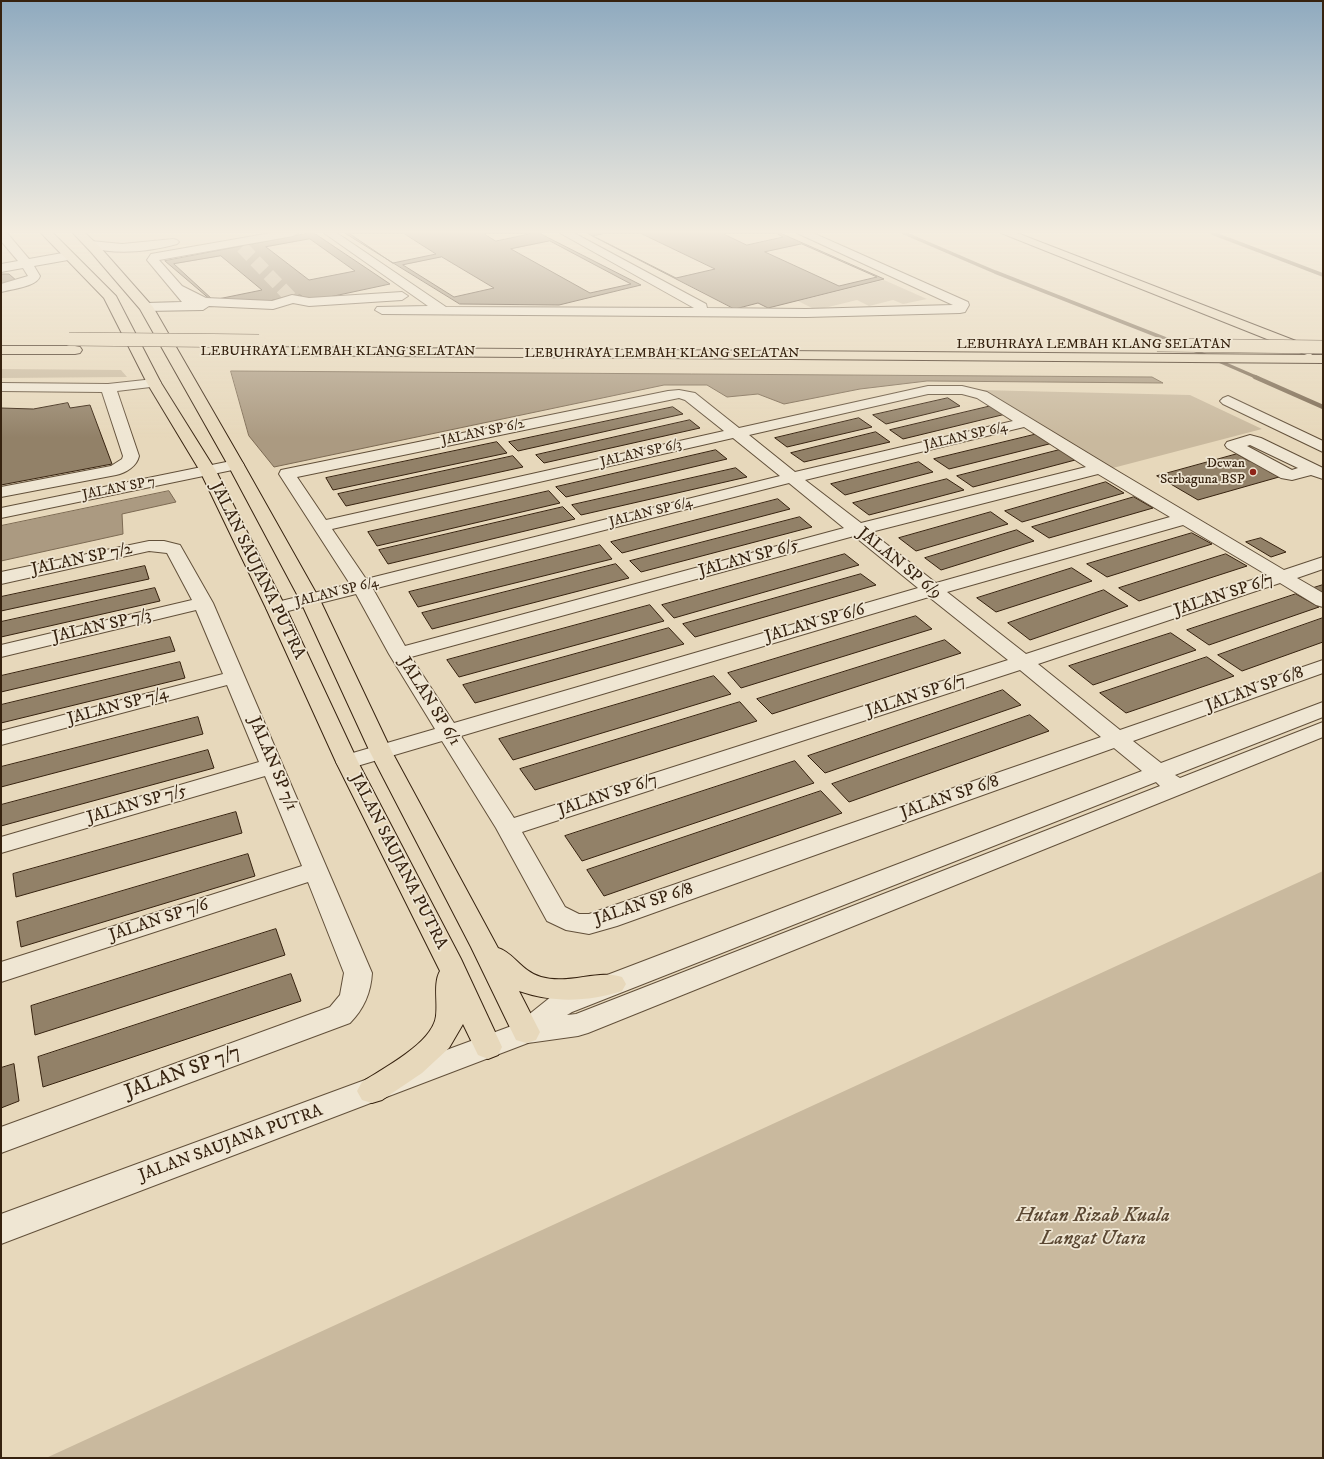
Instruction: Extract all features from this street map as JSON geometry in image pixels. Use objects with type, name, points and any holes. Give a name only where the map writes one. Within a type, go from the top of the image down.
[{"type":"main road","name":"JALAN SAUJANA PUTRA","points":[[113,301],[154,383],[208,471],[276,608],[347,762],[448,959],[488,1047]]},
{"type":"main road","name":"JALAN SAUJANA PUTRA","points":[[141,301],[146,307],[310,600],[381,752],[484,947],[526,1032]]},
{"type":"main road","points":[[1179,301],[1323,358]]},
{"type":"main road","points":[[1301,333],[1323,342]]},
{"type":"main road","name":"LEBUHRAYA LEMBAH KLANG SELATAN","points":[[1,338],[72,344],[1185,358],[1323,358]]},
{"type":"main road","name":"LEBUHRAYA LEMBAH KLANG SELATAN","points":[[1,350],[72,344]]},
{"type":"main road","name":"LEBUHRAYA LEMBAH KLANG SELATAN","points":[[258,346],[1157,345],[1323,347]]},
{"type":"main road","points":[[484,947],[514,976],[543,990],[571,991],[612,984]]},
{"type":"main road","points":[[372,1091],[426,1053],[447,1030],[453,1001],[448,959]]},
{"type":"street","points":[[188,301],[192,306]]},
{"type":"street","points":[[201,301],[353,312]]},
{"type":"street","points":[[293,308],[315,302],[329,301]]},
{"type":"street","points":[[429,301],[442,310]]},
{"type":"street","points":[[691,301],[702,307],[699,313]]},
{"type":"street","points":[[366,311],[582,306],[699,313],[806,313],[960,309],[963,306],[952,301]]},
{"type":"street","points":[[790,302],[806,313]]},
{"type":"street","points":[[146,307],[362,307],[382,310]]},
{"type":"street","points":[[1,387],[108,388],[154,383]]},
{"type":"street","points":[[1,492],[116,470],[130,461],[131,456],[108,388]]},
{"type":"street","name":"JALAN SP 6/3","points":[[322,526],[928,390],[962,390],[982,395],[1184,519],[1284,576],[1323,601]]},
{"type":"street","name":"JALAN SP 6/9","points":[[679,394],[690,396],[1023,662],[1177,788]]},
{"type":"street","name":"JALAN SP 6/2","points":[[287,474],[668,395],[679,394]]},
{"type":"street","points":[[1228,402],[1323,447]]},
{"type":"street","name":"JALAN SP 6/4","points":[[276,608],[791,478],[1027,422]]},
{"type":"street","name":"JALAN SP 7","points":[[1,513],[236,466]]},
{"type":"street","name":"JALAN SP 6/5","points":[[399,654],[856,530],[1100,468]]},
{"type":"street","name":"JALAN SP 6/1","points":[[287,474],[362,587],[399,654],[508,828],[556,914],[575,923]]},
{"type":"street","name":"JALAN SP 6/6","points":[[347,762],[931,590],[1184,519]]},
{"type":"street","name":"JALAN SP 7/2","points":[[1,578],[149,546],[164,546]]},
{"type":"street","name":"JALAN SP 7/1","points":[[164,546],[174,549],[203,603],[235,677],[358,973],[356,993]]},
{"type":"street","name":"JALAN SP 6/7","points":[[508,828],[1023,662],[1323,563]]},
{"type":"street","name":"JALAN SP 7/3","points":[[1,650],[203,603]]},
{"type":"street","name":"JALAN SP 6/8","points":[[575,923],[589,924],[608,919],[1323,666]]},
{"type":"street","name":"JALAN SP 7/4","points":[[1,738],[235,677]]},
{"type":"street","points":[[526,1032],[562,1004],[1323,709]]},
{"type":"street","points":[[488,1047],[526,1032],[578,1025],[1177,788],[1323,728]]},
{"type":"street","name":"JALAN SP 7/5","points":[[1,845],[272,766]]},
{"type":"street","name":"JALAN SP 7/6","points":[[1,972],[316,870]]},
{"type":"street","name":"JALAN SP 7/7","points":[[1,1140],[340,1015],[351,1005],[356,993]]},
{"type":"street","name":"JALAN SAUJANA PUTRA","points":[[1,1229],[488,1047]]},
{"type":"green space","points":[[798,301],[853,301],[816,310]]},
{"type":"green space","points":[[859,301],[889,301],[869,306]]},
{"type":"green space","points":[[896,301],[917,301],[903,304]]},
{"type":"green space","points":[[1,369],[121,370],[127,377],[1,378]]},
{"type":"green space","points":[[979,390],[1190,395],[1262,429],[1109,469]]},
{"type":"green space","name":"Hutan Rizab Kuala Langat Utara","points":[[1323,871],[1323,1458],[46,1458]]},
{"type":"shaded area","points":[[231,371],[1152,377],[1163,383],[927,381],[860,389],[784,404],[758,394],[727,397],[707,385],[664,385],[274,467],[249,436]]},
{"type":"shaded area","points":[[169,491],[176,502],[122,514],[123,534],[1,561],[1,526]]},
{"type":"building","points":[[455,301],[575,301],[559,305],[460,304]]},
{"type":"building","points":[[720,301],[796,301],[768,308],[758,303],[735,309]]},
{"type":"building","points":[[948,398],[960,406],[886,424],[873,415]]},
{"type":"building","points":[[68,403],[70,408],[90,405],[112,464],[1,485],[1,408],[33,409]]},
{"type":"building","points":[[995,405],[1010,413],[903,439],[890,430]]},
{"type":"building","points":[[673,407],[683,414],[518,451],[509,442]]},
{"type":"building","points":[[859,418],[872,427],[787,447],[775,438]]},
{"type":"building","points":[[690,420],[700,428],[544,463],[536,455]]},
{"type":"building","points":[[876,432],[890,442],[804,462],[791,453]]},
{"type":"building","points":[[1037,434],[1053,443],[949,469],[934,459]]},
{"type":"building","points":[[497,442],[507,453],[333,490],[326,478]]},
{"type":"building","points":[[1063,449],[1079,459],[973,487],[957,476]]},
{"type":"building","points":[[716,450],[727,459],[566,497],[556,487]]},
{"type":"building","points":[[1237,454],[1249,461],[1261,457],[1281,468],[1268,471],[1279,477],[1198,500],[1157,476]]},
{"type":"building","points":[[513,456],[523,467],[346,506],[338,494]]},
{"type":"building","points":[[919,462],[933,472],[845,495],[831,484]]},
{"type":"building","points":[[736,468],[747,477],[581,515],[572,505]]},
{"type":"building","points":[[947,479],[964,490],[869,515],[853,503]]},
{"type":"building","points":[[1106,482],[1124,493],[1022,522],[1005,511]]},
{"type":"building","points":[[549,491],[560,503],[377,546],[368,532]]},
{"type":"building","points":[[1134,497],[1153,508],[1049,538],[1032,527]]},
{"type":"building","points":[[778,499],[790,509],[622,553],[611,542]]},
{"type":"building","points":[[563,507],[575,519],[388,564],[379,550]]},
{"type":"building","points":[[991,512],[1008,524],[916,551],[899,538]]},
{"type":"building","points":[[800,517],[812,527],[641,572],[630,561]]},
{"type":"building","points":[[1017,530],[1034,541],[941,570],[925,558]]},
{"type":"building","points":[[1192,533],[1212,544],[1107,577],[1087,564]]},
{"type":"building","points":[[1261,538],[1286,552],[1271,557],[1246,542]]},
{"type":"building","points":[[600,545],[612,559],[418,607],[409,592]]},
{"type":"building","points":[[845,554],[859,565],[674,618],[662,605]]},
{"type":"building","points":[[1226,554],[1247,566],[1139,601],[1119,588]]},
{"type":"building","points":[[616,564],[629,578],[432,629],[422,613]]},
{"type":"building","points":[[145,566],[149,579],[1,611],[1,597]]},
{"type":"building","points":[[1072,568],[1092,581],[996,612],[977,598]]},
{"type":"building","points":[[861,574],[876,585],[695,637],[683,624]]},
{"type":"building","points":[[1323,585],[1323,597],[1310,589]]},
{"type":"building","points":[[155,588],[160,601],[1,637],[1,622]]},
{"type":"building","points":[[1104,590],[1128,606],[1030,640],[1008,623]]},
{"type":"building","points":[[1296,594],[1319,607],[1209,645],[1187,630]]},
{"type":"building","points":[[650,605],[664,621],[459,677],[447,660]]},
{"type":"building","points":[[916,616],[932,629],[741,688],[728,673]]},
{"type":"building","points":[[1323,618],[1323,642],[1242,671],[1218,655]]},
{"type":"building","points":[[669,628],[684,644],[475,703],[463,685]]},
{"type":"building","points":[[1171,633],[1196,650],[1093,685],[1069,666]]},
{"type":"building","points":[[170,637],[175,651],[1,692],[1,676]]},
{"type":"building","points":[[945,640],[961,653],[772,714],[757,699]]},
{"type":"building","points":[[1207,657],[1234,676],[1126,713],[1100,693]]},
{"type":"building","points":[[180,662],[185,678],[1,723],[1,705]]},
{"type":"building","points":[[714,676],[731,694],[513,760],[499,739]]},
{"type":"building","points":[[1003,690],[1021,705],[825,773],[808,756]]},
{"type":"building","points":[[740,702],[757,721],[535,790],[520,769]]},
{"type":"building","points":[[1030,715],[1049,731],[849,802],[832,784]]},
{"type":"building","points":[[198,717],[203,734],[1,787],[1,767]]},
{"type":"building","points":[[208,750],[214,768],[1,826],[1,805]]},
{"type":"building","points":[[795,761],[814,783],[582,861],[565,836]]},
{"type":"building","points":[[821,791],[842,813],[604,896],[587,870]]},
{"type":"building","points":[[236,812],[242,833],[16,897],[13,874]]},
{"type":"building","points":[[248,854],[255,876],[21,947],[17,922]]},
{"type":"building","points":[[276,929],[285,955],[35,1035],[31,1006]]},
{"type":"building","points":[[291,974],[301,1001],[43,1087],[38,1057]]},
{"type":"building","points":[[14,1064],[19,1101],[1,1108],[1,1068]]},
{"type":"waterway","points":[[1069,301],[1171,341]]},
{"type":"waterway","points":[[1191,349],[1258,378]]},
{"type":"waterway","points":[[1255,377],[1323,407]]},
{"type":"place","name":"Dewan Serbaguna BSP","points":[[1253,472]]}]
